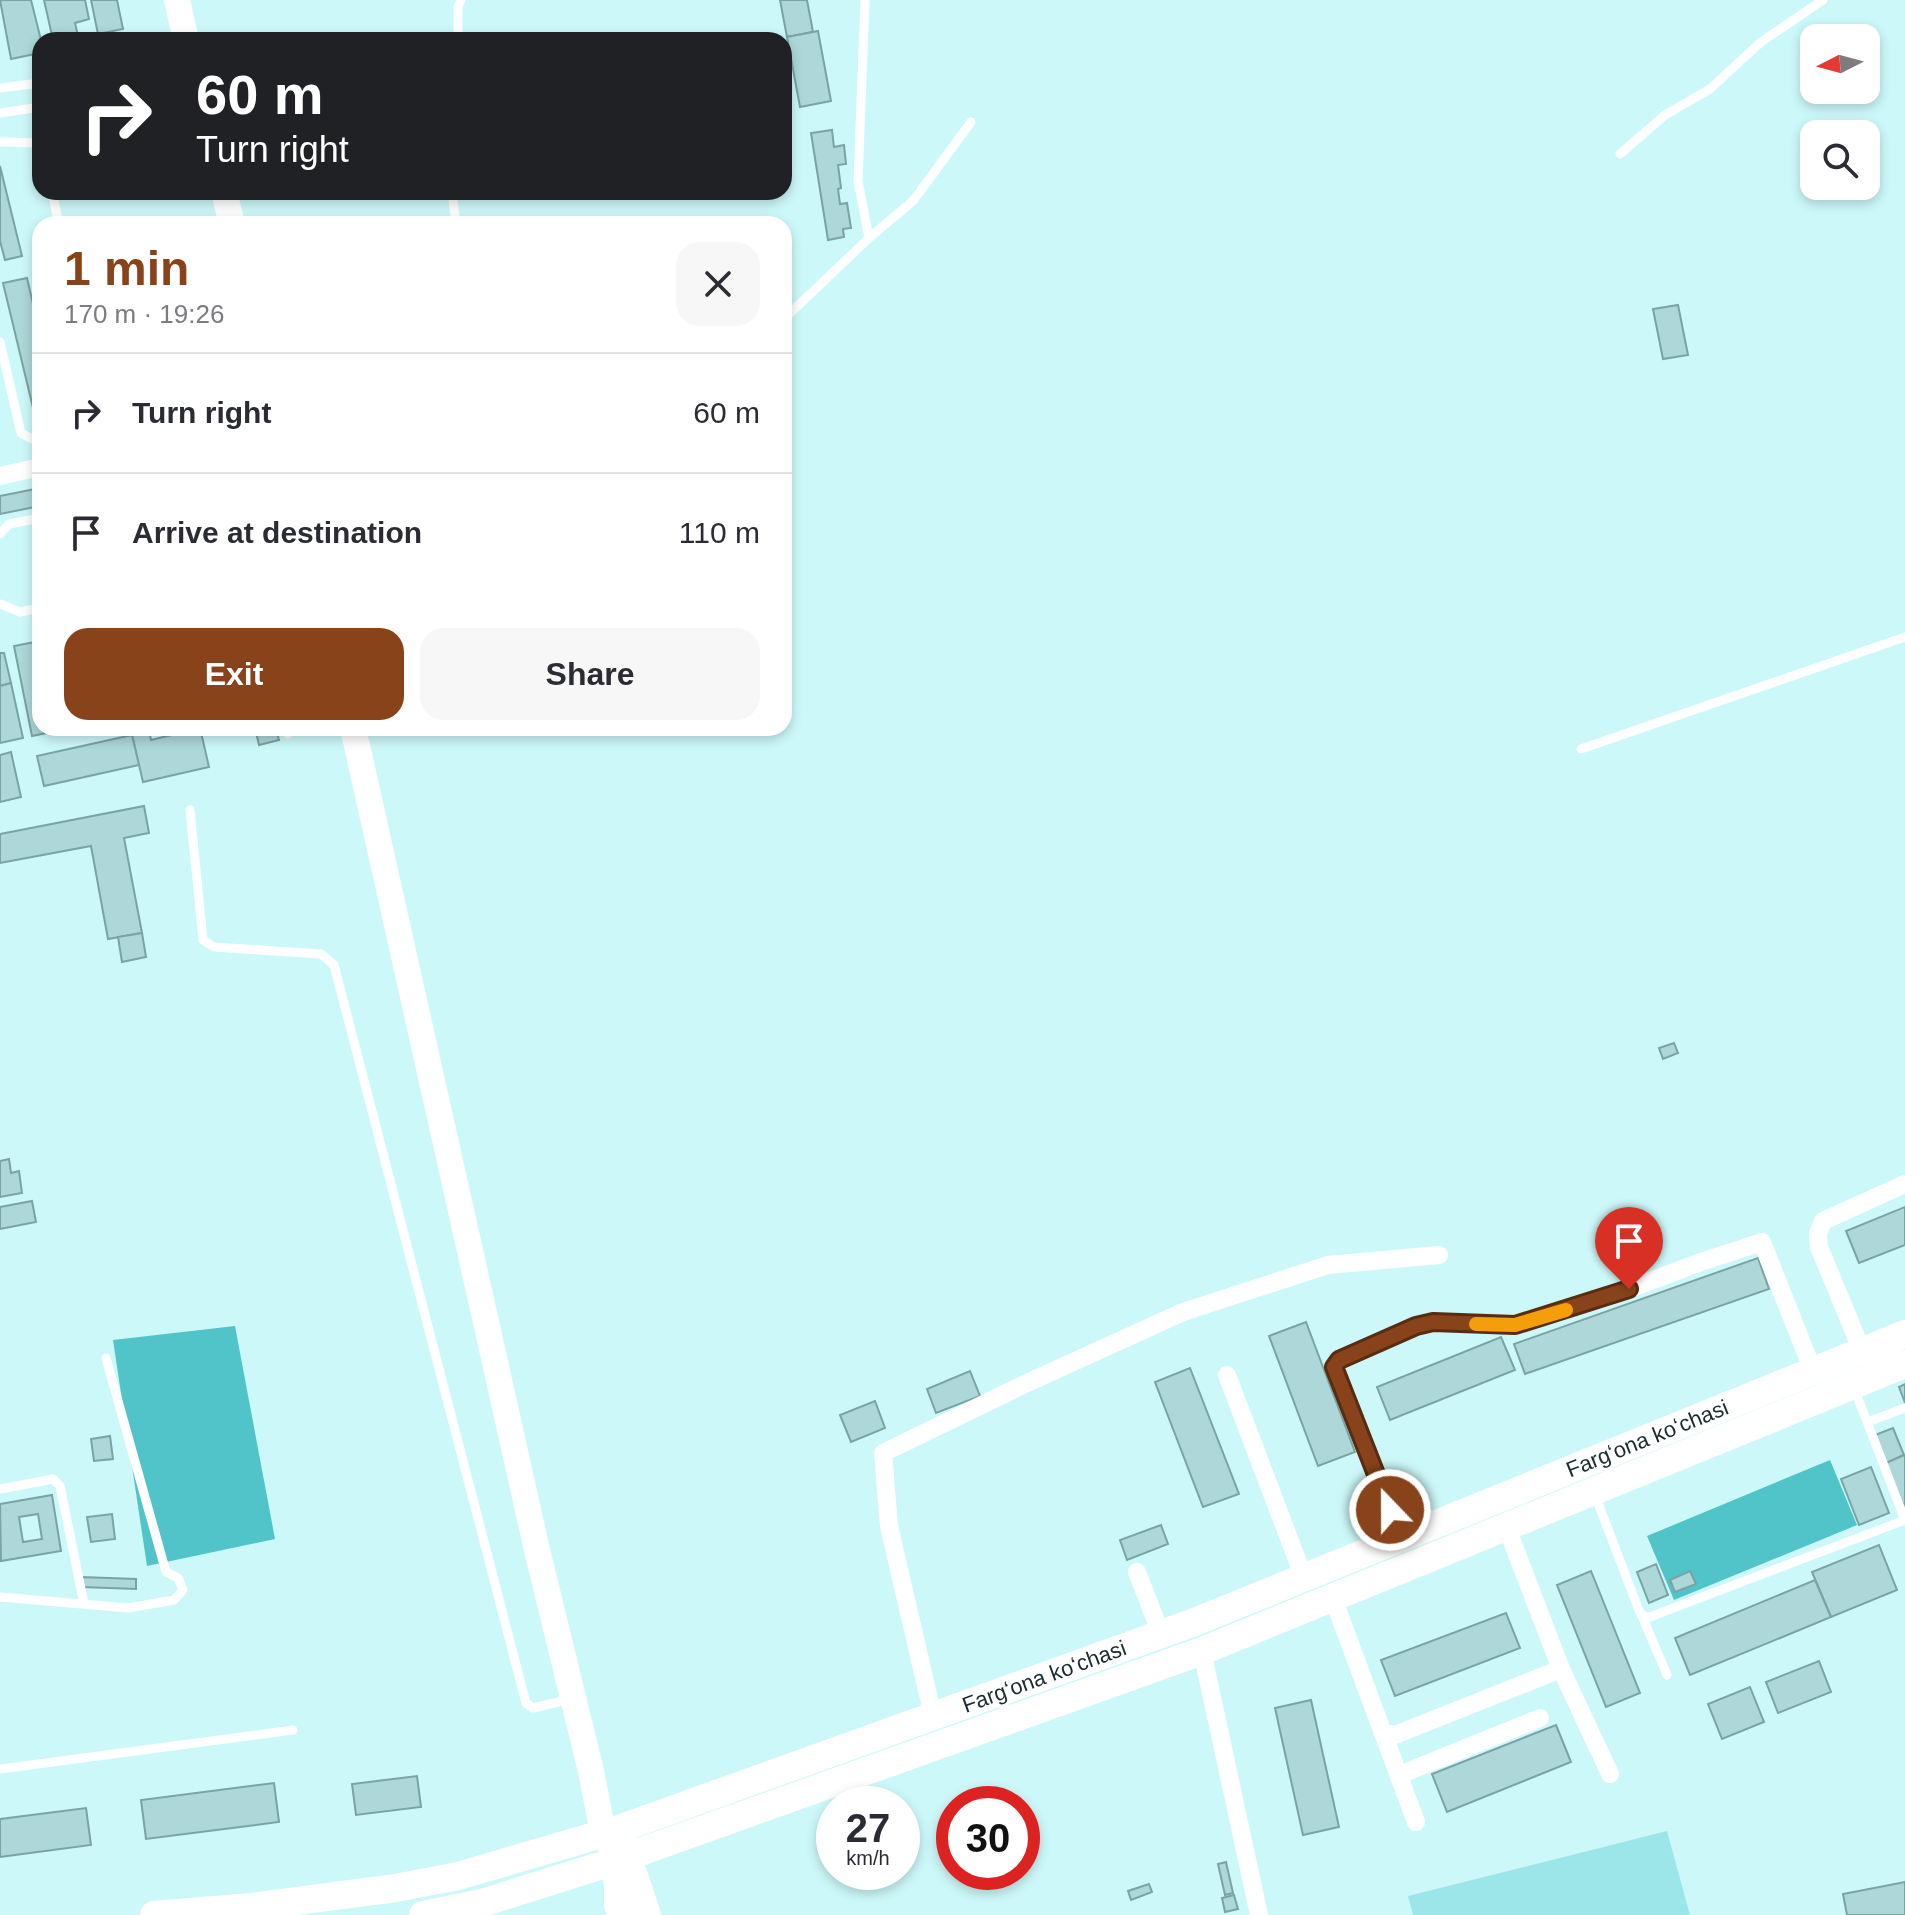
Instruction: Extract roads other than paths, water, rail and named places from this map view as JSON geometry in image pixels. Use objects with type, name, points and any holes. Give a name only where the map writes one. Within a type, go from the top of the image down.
[{"type":"main road","points":[[177,0],[184,32]]},
{"type":"main road","points":[[355,736],[573,1699],[591,1771],[619,1860],[647,1915]]},
{"type":"main road","name":"Fargʻona koʻchasi","points":[[154,1915],[251,1907],[396,1888],[458,1876],[611,1831],[1161,1634],[1905,1334]]},
{"type":"main road","name":"Fargʻona koʻchasi","points":[[423,1915],[483,1909],[1202,1651],[1905,1364]]},
{"type":"main road","points":[[619,1860],[620,1910]]},
{"type":"street","points":[[0,476],[32,469]]},
{"type":"street","points":[[1862,1351],[1819,1247],[1818,1234],[1823,1221],[1905,1184]]},
{"type":"street","points":[[1401,1538],[1334,1367],[1339,1360],[1416,1326],[1433,1322],[1515,1325],[1605,1298],[1762,1242],[1813,1371]]},
{"type":"street","points":[[933,1716],[889,1526],[883,1453],[1183,1312],[1328,1265],[1439,1255]]},
{"type":"street","points":[[1227,1375],[1304,1578]]},
{"type":"street","points":[[1507,1528],[1561,1669],[1610,1774]]},
{"type":"street","points":[[1137,1572],[1161,1634]]},
{"type":"street","points":[[1333,1598],[1416,1822]]},
{"type":"street","points":[[1202,1651],[1259,1915]]},
{"type":"street","points":[[1383,1733],[1395,1735],[1561,1669]]},
{"type":"street","points":[[1399,1775],[1540,1718]]},
{"type":"lane","points":[[458,32],[461,0]]},
{"type":"lane","points":[[865,0],[858,181],[869,238]]},
{"type":"lane","points":[[1620,154],[1665,115],[1710,89],[1761,42],[1823,0]]},
{"type":"lane","points":[[0,88],[32,84]]},
{"type":"lane","points":[[0,113],[32,108]]},
{"type":"lane","points":[[792,311],[913,201],[971,122]]},
{"type":"lane","points":[[0,142],[32,143]]},
{"type":"lane","points":[[0,342],[21,433],[32,439]]},
{"type":"lane","points":[[0,534],[9,524],[32,520]]},
{"type":"lane","points":[[0,604],[20,612],[32,610]]},
{"type":"lane","points":[[1581,749],[1905,637]]},
{"type":"lane","points":[[190,810],[203,940],[214,947],[321,954],[334,965],[526,1703],[533,1708],[573,1699]]},
{"type":"lane","points":[[0,1597],[128,1608],[174,1600],[183,1590],[178,1578],[166,1572],[106,1358]]},
{"type":"lane","points":[[1642,1616],[1650,1617],[1905,1520],[1852,1384]]},
{"type":"lane","points":[[1868,1422],[1905,1408]]},
{"type":"lane","points":[[0,1489],[53,1479],[60,1486],[84,1604]]},
{"type":"lane","points":[[1594,1492],[1667,1675]]},
{"type":"lane","points":[[0,1769],[293,1730]]}]
